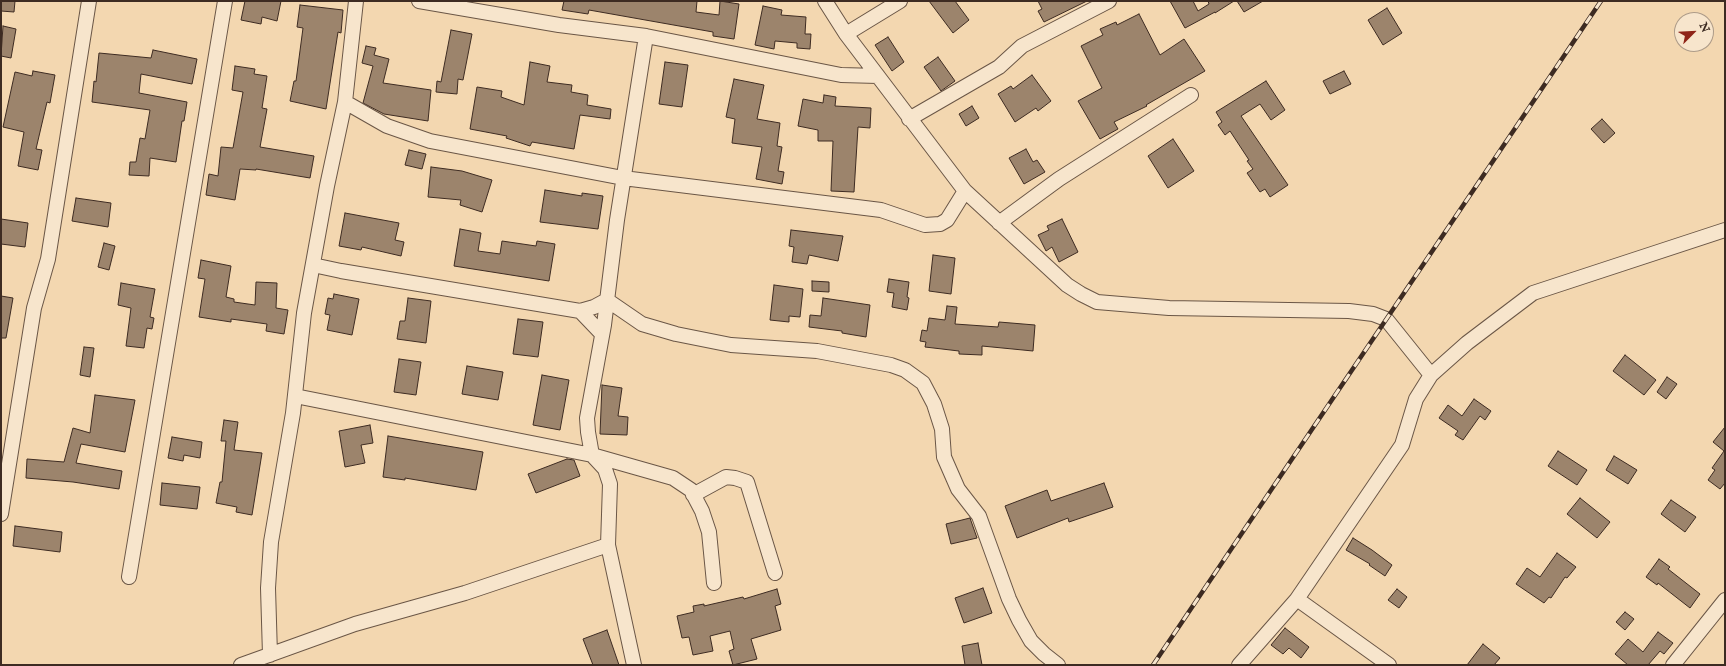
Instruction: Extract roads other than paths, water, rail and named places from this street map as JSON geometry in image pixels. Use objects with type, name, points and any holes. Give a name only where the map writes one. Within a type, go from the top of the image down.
[{"type":"street","points":[[1,514],[34,308],[48,259],[89,1]]},
{"type":"street","points":[[129,577],[225,1]]},
{"type":"street","points":[[270,655],[268,588],[271,542],[295,396],[304,313],[327,186],[345,102],[356,1]]},
{"type":"street","points":[[419,1],[560,25],[646,36],[842,74],[878,76]]},
{"type":"street","points":[[825,1],[846,34],[965,191],[1067,284],[1097,302],[1169,308],[1349,311],[1373,314],[1386,319],[1431,375]]},
{"type":"street","points":[[846,34],[900,1]]},
{"type":"street","points":[[909,119],[992,72],[1022,46],[1109,1]]},
{"type":"street","points":[[634,665],[608,545],[610,484],[605,469],[592,455],[587,418],[602,334],[623,178],[646,36]]},
{"type":"street","points":[[999,223],[1059,179],[1191,95]]},
{"type":"street","points":[[345,102],[387,126],[430,141],[623,178],[881,210],[924,225],[935,226],[946,220],[965,191]]},
{"type":"street","points":[[1239,665],[1297,599],[1402,445],[1416,399],[1431,375],[1467,343],[1533,293],[1725,230]]},
{"type":"street","points":[[313,265],[580,311],[594,307],[607,300]]},
{"type":"street","points":[[607,300],[642,324],[676,334],[731,346],[817,351],[891,365],[905,370],[923,383],[934,404],[942,429],[944,457],[958,489],[979,516],[1009,599],[1031,641],[1058,665]]},
{"type":"street","points":[[580,311],[602,334]]},
{"type":"street","points":[[295,396],[592,455],[673,478],[691,490],[702,511],[709,532],[714,582]]},
{"type":"street","points":[[693,495],[726,477],[747,482],[775,573]]},
{"type":"street","points":[[241,665],[355,624],[465,593],[608,545]]},
{"type":"street","points":[[1297,599],[1389,665]]},
{"type":"street","points":[[1673,665],[1725,600]]},
{"type":"railway","points":[[1153,665],[1601,1]]}]
